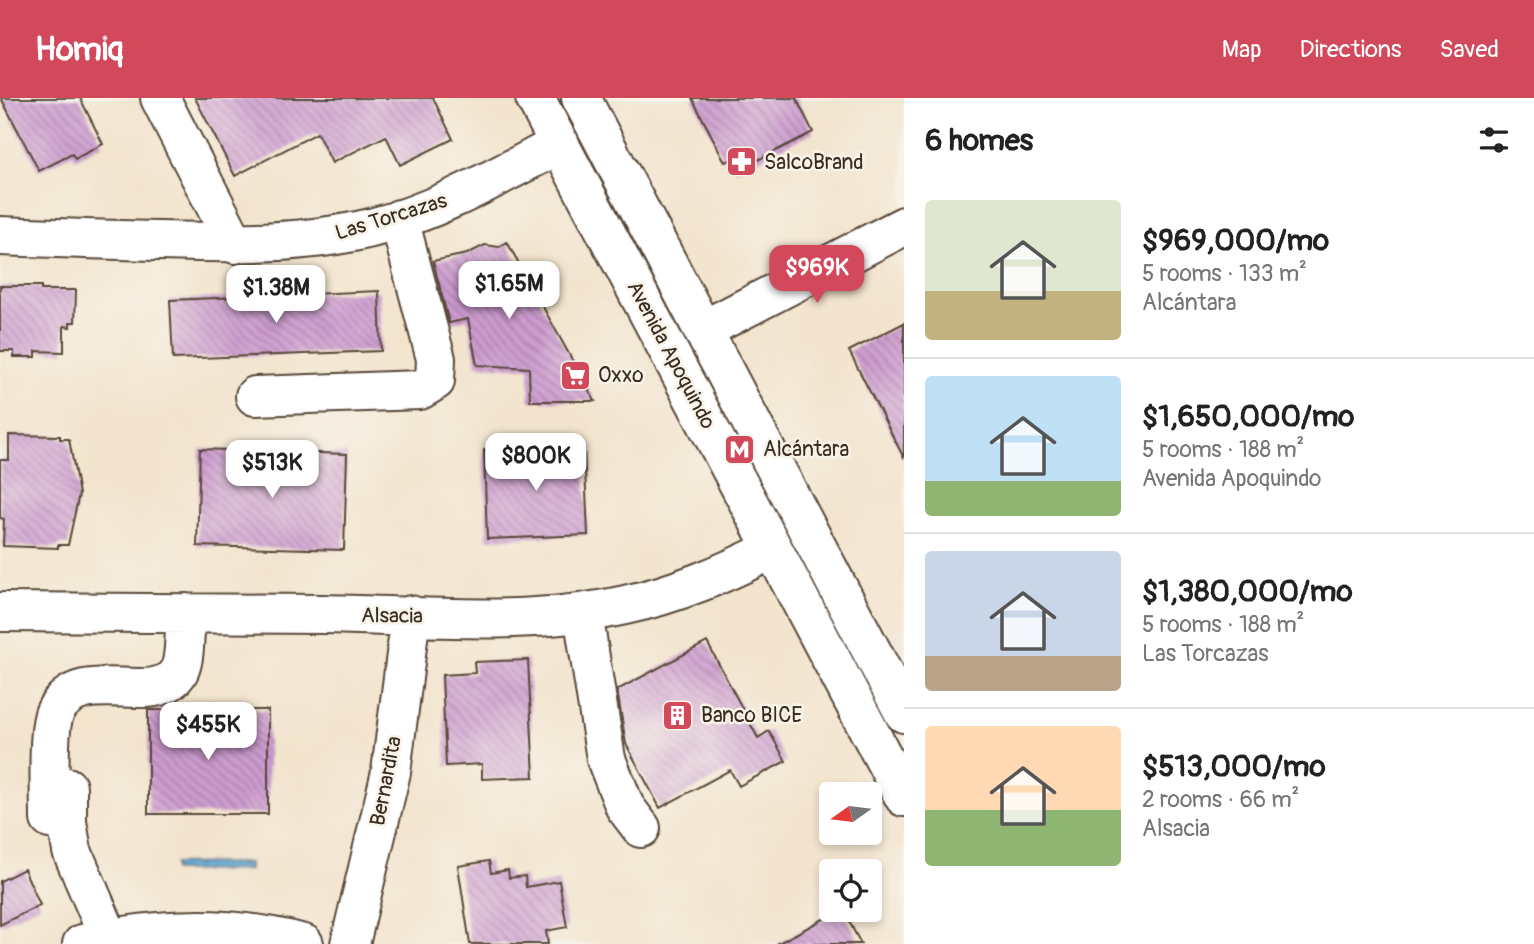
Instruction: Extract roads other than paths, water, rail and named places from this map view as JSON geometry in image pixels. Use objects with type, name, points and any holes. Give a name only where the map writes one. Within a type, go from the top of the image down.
[{"type":"street","points":[[160,98],[235,244]]},
{"type":"street","name":"Avenida Apoquindo","points":[[535,98],[904,797]]},
{"type":"street","name":"Avenida Apoquindo","points":[[581,98],[904,713]]},
{"type":"street","name":"Las Torcazas","points":[[0,236],[235,244],[305,240],[344,234],[399,219],[470,191],[560,144]]},
{"type":"street","points":[[255,396],[420,390],[435,381],[436,359],[399,219]]},
{"type":"street","points":[[703,330],[904,226]]},
{"type":"street","name":"Alsacia","points":[[0,612],[186,612],[460,618],[583,613],[624,606],[679,591],[773,549]]},
{"type":"street","points":[[50,819],[52,722],[61,703],[87,688],[152,686],[168,682],[180,670],[183,662],[186,612]]},
{"type":"street","points":[[583,613],[606,760],[625,807],[641,828]]},
{"type":"street","name":"Bernardita","points":[[350,944],[391,772],[411,615]]},
{"type":"street","points":[[67,736],[69,837],[95,941],[168,930],[235,930],[304,944]]},
{"type":"water","points":[[249,863],[249,870],[174,871],[174,864]]},
{"type":"place","name":"SalcoBrand","points":[[741,162]]},
{"type":"place","name":"Oxxo","points":[[575,375]]},
{"type":"place","name":"Alcántara","points":[[740,449]]},
{"type":"place","name":"Banco BICE","points":[[678,715]]}]
